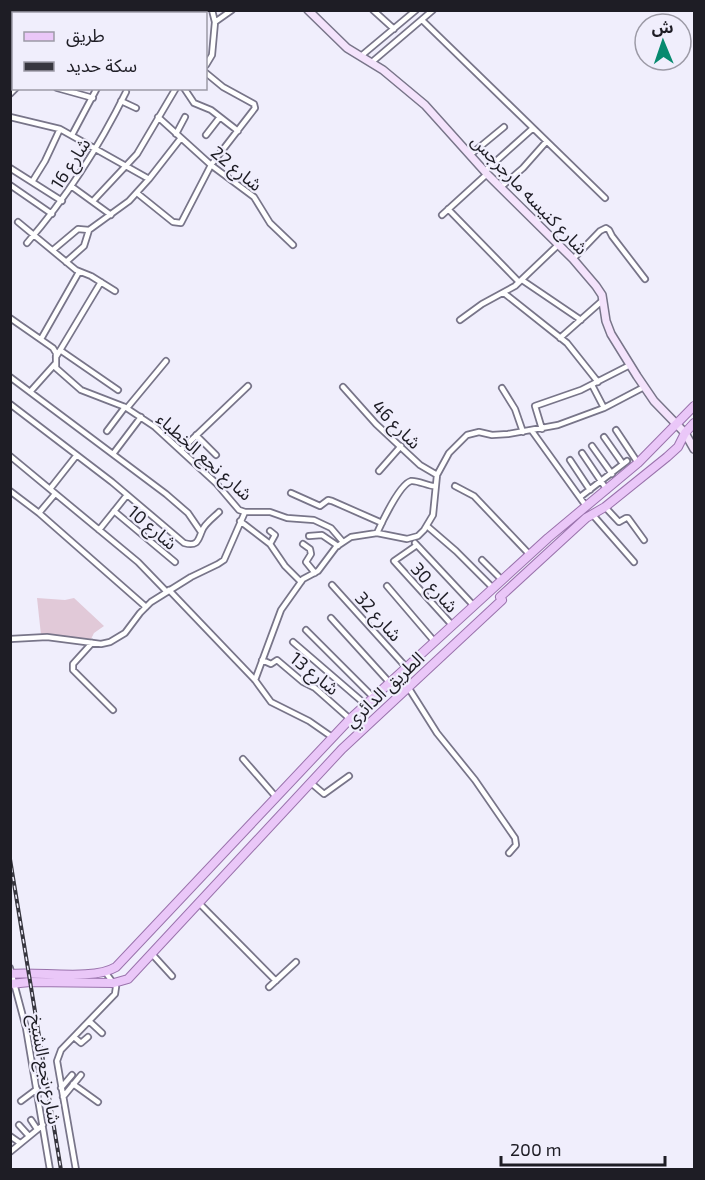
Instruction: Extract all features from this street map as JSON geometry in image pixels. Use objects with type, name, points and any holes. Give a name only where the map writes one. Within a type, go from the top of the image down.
[{"type":"main road","name":"الطريق الدائري","points":[[106,972],[120,964],[365,704],[530,555],[638,463],[694,406]]},
{"type":"main road","name":"الطريق الدائري","points":[[114,983],[128,979],[311,782],[408,687],[502,600],[500,597],[592,514],[606,507],[678,447],[694,423]]},
{"type":"main road","points":[[666,435],[678,447]]},
{"type":"main road","points":[[433,643],[441,656]]},
{"type":"main road","points":[[260,814],[271,825]]},
{"type":"main road","points":[[11,972],[106,972]]},
{"type":"main road","points":[[13,984],[30,982],[114,983]]},
{"type":"street","points":[[215,22],[232,10]]},
{"type":"street","name":"شارع كنيسه مارجرجس","points":[[308,10],[340,42],[400,82],[425,105],[486,173],[573,259],[599,290],[609,327],[644,387],[685,434],[694,449]]},
{"type":"street","points":[[373,10],[394,29]]},
{"type":"street","points":[[361,56],[416,10]]},
{"type":"street","points":[[372,62],[433,10]]},
{"type":"street","points":[[207,62],[212,55],[215,22],[210,11]]},
{"type":"street","points":[[422,20],[605,198]]},
{"type":"street","points":[[207,30],[213,33]]},
{"type":"street","points":[[137,193],[178,224],[183,220],[212,165],[255,108],[254,105],[223,87],[207,74]]},
{"type":"street","points":[[64,90],[93,98]]},
{"type":"street","points":[[72,135],[97,90]]},
{"type":"street","points":[[93,201],[127,166],[145,142],[175,90]]},
{"type":"street","points":[[185,90],[194,103],[212,110],[238,131]]},
{"type":"street","name":"شارع 16","points":[[27,243],[62,201],[96,149],[126,92]]},
{"type":"street","points":[[121,101],[136,108]]},
{"type":"street","points":[[10,117],[60,129],[149,179]]},
{"type":"street","name":"شارع 22","points":[[158,117],[212,165],[254,197],[270,223],[293,245]]},
{"type":"street","points":[[176,134],[185,117]]},
{"type":"street","points":[[206,135],[220,117]]},
{"type":"street","points":[[470,155],[504,127]]},
{"type":"street","points":[[32,182],[60,129]]},
{"type":"street","points":[[442,215],[532,129]]},
{"type":"street","points":[[53,250],[78,229],[88,230],[111,215],[137,193],[181,138]]},
{"type":"street","points":[[501,187],[523,168],[546,142]]},
{"type":"street","points":[[10,168],[62,201]]},
{"type":"street","points":[[10,185],[52,214]]},
{"type":"street","points":[[71,186],[111,215]]},
{"type":"street","points":[[448,209],[521,281],[580,320]]},
{"type":"street","points":[[18,222],[79,272],[115,291]]},
{"type":"street","points":[[573,259],[600,231],[606,228],[645,279]]},
{"type":"street","points":[[66,262],[84,246],[88,230]]},
{"type":"street","points":[[460,320],[521,281],[558,245]]},
{"type":"street","points":[[41,339],[79,272]]},
{"type":"street","points":[[30,392],[55,364],[56,357],[101,282]]},
{"type":"street","points":[[504,293],[573,350],[595,384],[604,408]]},
{"type":"street","points":[[560,338],[603,300]]},
{"type":"street","points":[[10,318],[53,348],[56,357]]},
{"type":"street","points":[[60,350],[118,390]]},
{"type":"street","points":[[107,431],[166,361]]},
{"type":"street","name":"شارع نجع الخطباء","points":[[55,364],[58,371],[81,390],[126,407],[141,417],[216,483],[233,505],[245,512],[263,511],[287,518],[314,520],[331,528],[343,542]]},
{"type":"street","points":[[542,429],[535,406],[595,384],[630,365]]},
{"type":"street","points":[[10,377],[177,503],[197,524],[201,532]]},
{"type":"street","points":[[181,450],[248,386]]},
{"type":"street","name":"شارع 46","points":[[343,387],[376,424],[425,469],[437,475]]},
{"type":"street","points":[[255,680],[281,610],[306,576],[315,573],[343,542],[360,535],[377,532],[412,539],[418,536],[427,526],[434,507],[434,486],[437,475],[449,453],[467,435],[473,432],[500,435],[542,429],[604,408],[644,387]]},
{"type":"street","points":[[502,388],[515,409],[523,432]]},
{"type":"street","points":[[10,404],[127,495],[184,543],[194,544],[198,541],[201,532],[219,512]]},
{"type":"street","points":[[113,454],[141,417]]},
{"type":"street","points":[[616,430],[638,463]]},
{"type":"street","points":[[532,431],[586,506]]},
{"type":"street","points":[[196,435],[216,455]]},
{"type":"street","points":[[580,497],[625,463],[604,437]]},
{"type":"street","points":[[379,471],[401,446]]},
{"type":"street","points":[[592,447],[617,481]]},
{"type":"street","points":[[582,453],[607,490]]},
{"type":"street","points":[[10,456],[138,562],[168,590],[255,680],[271,702],[309,721],[332,737]]},
{"type":"street","points":[[50,489],[76,456]]},
{"type":"street","points":[[570,460],[590,490]]},
{"type":"street","points":[[377,532],[401,492],[410,482],[434,486]]},
{"type":"street","points":[[456,486],[474,496],[530,555]]},
{"type":"street","points":[[10,491],[39,513],[146,606]]},
{"type":"street","points":[[291,493],[320,506],[328,500],[332,501],[382,523]]},
{"type":"street","points":[[39,513],[55,494]]},
{"type":"street","points":[[99,530],[127,495]]},
{"type":"street","points":[[606,507],[618,522],[628,518],[644,540]]},
{"type":"street","name":"شارع 10","points":[[114,511],[175,562]]},
{"type":"street","points":[[10,639],[47,637],[101,644],[118,639],[146,606],[168,590],[224,560],[245,512]]},
{"type":"street","points":[[592,514],[634,562]]},
{"type":"street","points":[[240,521],[270,544],[285,566],[301,582]]},
{"type":"street","points":[[427,526],[493,588]]},
{"type":"street","points":[[270,531],[275,535],[270,544]]},
{"type":"street","points":[[309,536],[322,535],[338,546]]},
{"type":"street","points":[[412,539],[474,606]]},
{"type":"street","points":[[303,544],[310,549],[311,554],[306,562],[315,573]]},
{"type":"street","name":"شارع 30","points":[[417,545],[394,561],[452,625]]},
{"type":"street","points":[[482,560],[502,580]]},
{"type":"street","name":"شارع 32","points":[[332,585],[406,667]]},
{"type":"street","points":[[387,586],[433,643]]},
{"type":"street","points":[[331,618],[389,682]]},
{"type":"street","points":[[306,630],[373,697]]},
{"type":"street","points":[[293,642],[365,704]]},
{"type":"street","points":[[92,643],[73,664],[73,670],[112,710]]},
{"type":"street","name":"شارع 13","points":[[262,660],[271,664],[277,660],[303,682],[315,688],[350,719]]},
{"type":"street","points":[[408,687],[437,733],[475,780],[515,838],[516,845],[508,853]]},
{"type":"street","points":[[243,759],[276,797]]},
{"type":"street","points":[[311,782],[324,794],[349,776]]},
{"type":"street","points":[[199,903],[276,981]]},
{"type":"street","points":[[152,954],[172,976]]},
{"type":"street","points":[[270,987],[296,962]]},
{"type":"street","name":"شارع نجع الشيخ","points":[[11,972],[26,1028],[50,1170]]},
{"type":"street","points":[[76,1170],[57,1066],[58,1055],[115,993],[114,983],[106,972]]},
{"type":"street","points":[[89,1021],[102,1033]]},
{"type":"street","points":[[74,1037],[81,1043],[88,1038]]},
{"type":"street","points":[[61,1088],[72,1075]]},
{"type":"street","points":[[63,1097],[81,1075]]},
{"type":"street","points":[[73,1084],[98,1102]]},
{"type":"street","points":[[21,1101],[37,1089]]},
{"type":"street","points":[[31,1120],[37,1129]]},
{"type":"street","points":[[18,1125],[29,1136]]},
{"type":"street","points":[[10,1152],[43,1125]]},
{"type":"street","points":[[10,1136],[20,1143]]},
{"type":"shaded area","points":[[37,598],[65,600],[74,598],[104,626],[94,633],[91,639],[41,635]]},
{"type":"railway","points":[[10,20],[12,10]]},
{"type":"railway","points":[[10,859],[61,1170]]}]
